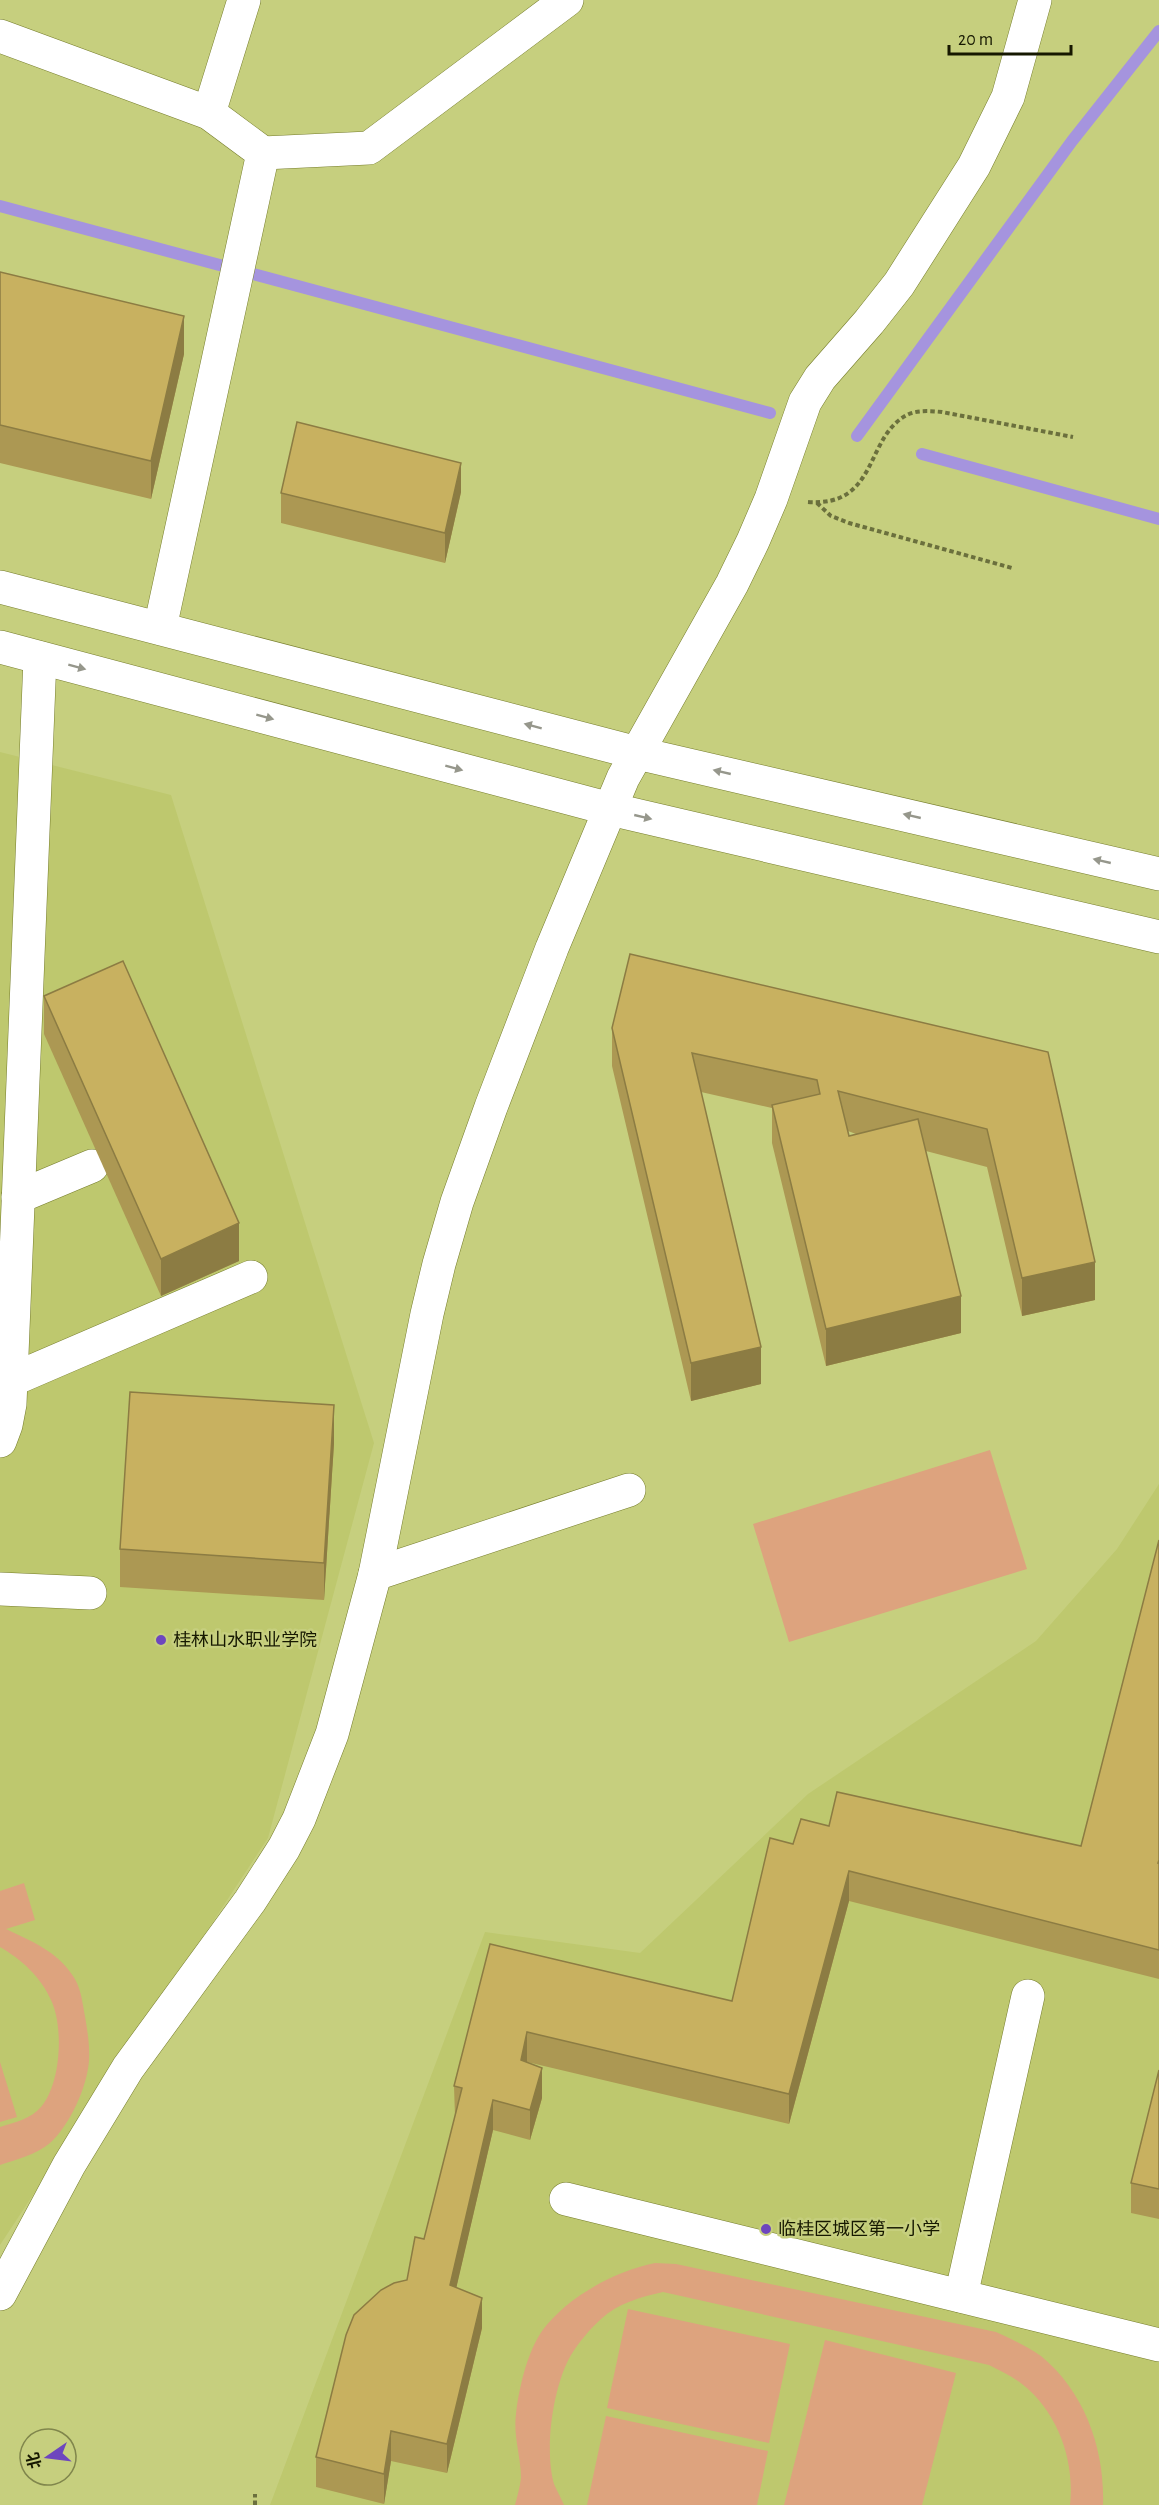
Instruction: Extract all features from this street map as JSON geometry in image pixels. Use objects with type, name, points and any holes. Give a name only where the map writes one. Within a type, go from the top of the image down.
[{"type":"street","points":[[209,113],[244,0]]},
{"type":"street","points":[[0,36],[209,113],[263,153],[369,147],[567,0]]},
{"type":"street","points":[[0,2294],[69,2165],[128,2068],[250,1901],[294,1828],[332,1734],[375,1574],[427,1314],[457,1202],[552,948],[610,809],[637,753],[732,584],[771,500],[800,414],[811,392],[899,284],[974,166],[1008,97],[1035,0]]},
{"type":"street","points":[[160,628],[263,153]]},
{"type":"street","points":[[0,587],[637,753],[1159,874]]},
{"type":"street","points":[[0,647],[610,809],[1159,936]]},
{"type":"street","points":[[0,1441],[6,1425],[5,1383],[18,1197],[40,658]]},
{"type":"street","points":[[18,1197],[92,1166]]},
{"type":"street","points":[[5,1383],[251,1277]]},
{"type":"street","points":[[375,1574],[629,1490]]},
{"type":"street","points":[[0,1589],[90,1593]]},
{"type":"street","points":[[961,2296],[1028,1996]]},
{"type":"street","points":[[566,2199],[1159,2345]]},
{"type":"path","points":[[771,500],[816,503],[837,499],[861,481],[891,429],[910,414],[942,412],[1073,437]]},
{"type":"path","points":[[816,503],[831,516],[849,523],[1012,568]]},
{"type":"path","points":[[255,2494],[255,2505]]},
{"type":"shaded area","name":"桂林山水职业学院","points":[[0,752],[171,795],[374,1443],[268,1838],[0,2245]]},
{"type":"shaded area","points":[[990,1450],[1027,1569],[789,1642],[753,1524]]},
{"type":"shaded area","name":"临桂区城区第一小学","points":[[1159,1484],[1159,2505],[270,2505],[485,1932],[640,1953],[808,1794],[1036,1641],[1117,1549]]},
{"type":"shaded area","points":[[24,1883],[35,1920],[6,1929],[51,1953],[67,1967],[73,1976],[82,2002],[88,2036],[89,2061],[81,2094],[71,2116],[57,2135],[38,2151],[0,2165],[0,2127],[28,2117],[41,2107],[53,2084],[58,2055],[58,2025],[47,1992],[30,1969],[0,1947],[0,1891]]},
{"type":"shaded area","points":[[0,2062],[17,2117],[0,2122]]},
{"type":"shaded area","points":[[655,2263],[676,2264],[996,2332],[1025,2346],[1041,2356],[1056,2370],[1080,2404],[1096,2443],[1103,2484],[1103,2505],[1070,2505],[1070,2471],[1067,2455],[1054,2423],[1035,2395],[1010,2376],[989,2365],[663,2292],[630,2301],[608,2313],[593,2327],[571,2355],[559,2383],[550,2436],[551,2470],[554,2484],[564,2505],[515,2505],[521,2478],[516,2430],[519,2393],[524,2371],[542,2331],[565,2307],[593,2287],[624,2272]]},
{"type":"shaded area","points":[[628,2309],[790,2344],[769,2443],[607,2408]]},
{"type":"shaded area","points":[[825,2340],[956,2373],[922,2505],[784,2505]]},
{"type":"shaded area","points":[[606,2416],[768,2451],[757,2505],[587,2505]]},
{"type":"building","points":[[0,272],[184,316],[151,461],[0,425]]},
{"type":"building","points":[[297,422],[461,463],[445,533],[281,493]]},
{"type":"building","points":[[630,954],[1048,1052],[1095,1262],[1022,1278],[987,1129],[838,1091],[849,1136],[918,1119],[961,1296],[826,1329],[772,1105],[820,1094],[817,1080],[692,1053],[761,1347],[691,1363],[612,1028]]},
{"type":"building","points":[[123,961],[239,1223],[161,1259],[44,996]]},
{"type":"building","points":[[130,1392],[334,1405],[324,1563],[120,1549]]},
{"type":"building","points":[[1159,1540],[1159,1950],[849,1871],[789,2094],[527,2032],[521,2060],[542,2068],[530,2110],[493,2100],[450,2285],[482,2298],[447,2444],[391,2431],[384,2474],[316,2457],[346,2335],[354,2315],[381,2290],[394,2283],[407,2280],[415,2237],[424,2239],[462,2088],[454,2086],[490,1944],[732,2001],[770,1838],[793,1844],[801,1819],[829,1826],[837,1792],[1081,1846]]},
{"type":"building","points":[[1159,2070],[1159,2189],[1131,2183]]},
{"type":"waterway","points":[[857,436],[1072,141],[1159,31]]},
{"type":"waterway","points":[[0,206],[770,413]]},
{"type":"waterway","points":[[922,454],[1159,519]]},
{"type":"place","name":"桂林山水职业学院","points":[[161,1640]]},
{"type":"place","name":"临桂区城区第一小学","points":[[766,2229]]}]
